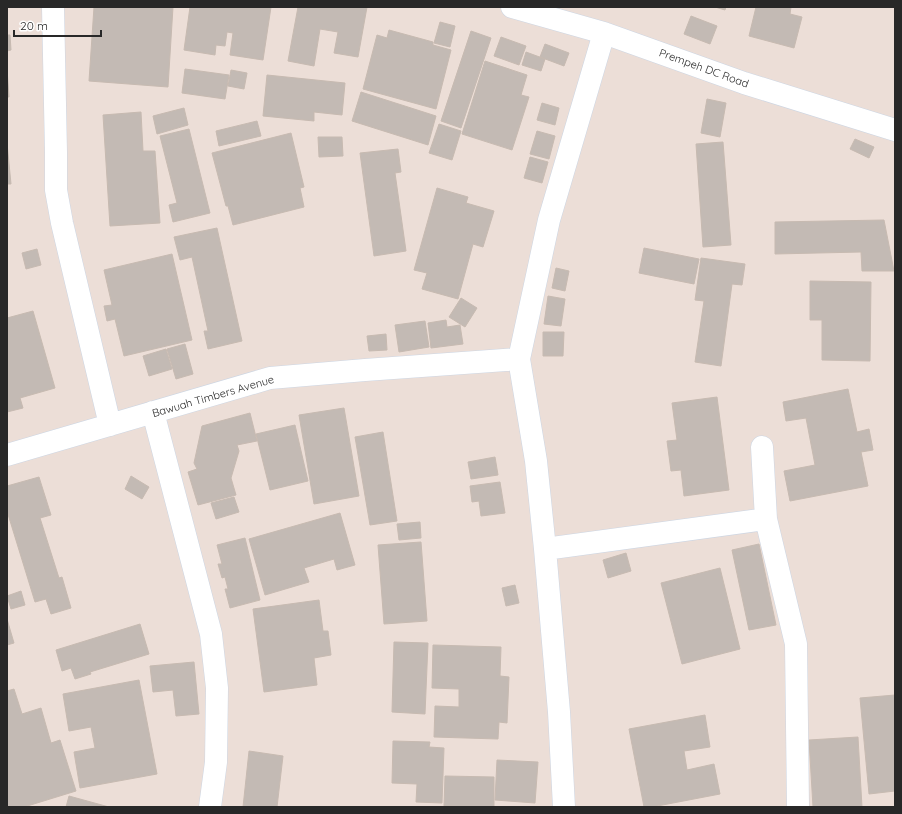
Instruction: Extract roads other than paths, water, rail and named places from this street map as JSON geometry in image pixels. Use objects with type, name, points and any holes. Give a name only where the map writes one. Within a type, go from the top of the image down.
[{"type":"street","points":[[52,7],[56,190],[62,223],[110,425]]},
{"type":"street","name":"Prempeh DC Road","points":[[512,7],[557,13],[604,32],[744,83],[895,130]]},
{"type":"street","points":[[564,807],[559,712],[545,549],[536,461],[519,359],[549,220],[604,32]]},
{"type":"street","name":"Bawuah Timbers Avenue","points":[[7,455],[270,378],[519,359]]},
{"type":"street","points":[[153,412],[211,634],[217,695],[216,762],[210,807]]},
{"type":"street","points":[[762,447],[766,519],[796,644],[798,807]]},
{"type":"street","points":[[545,549],[766,519]]}]
